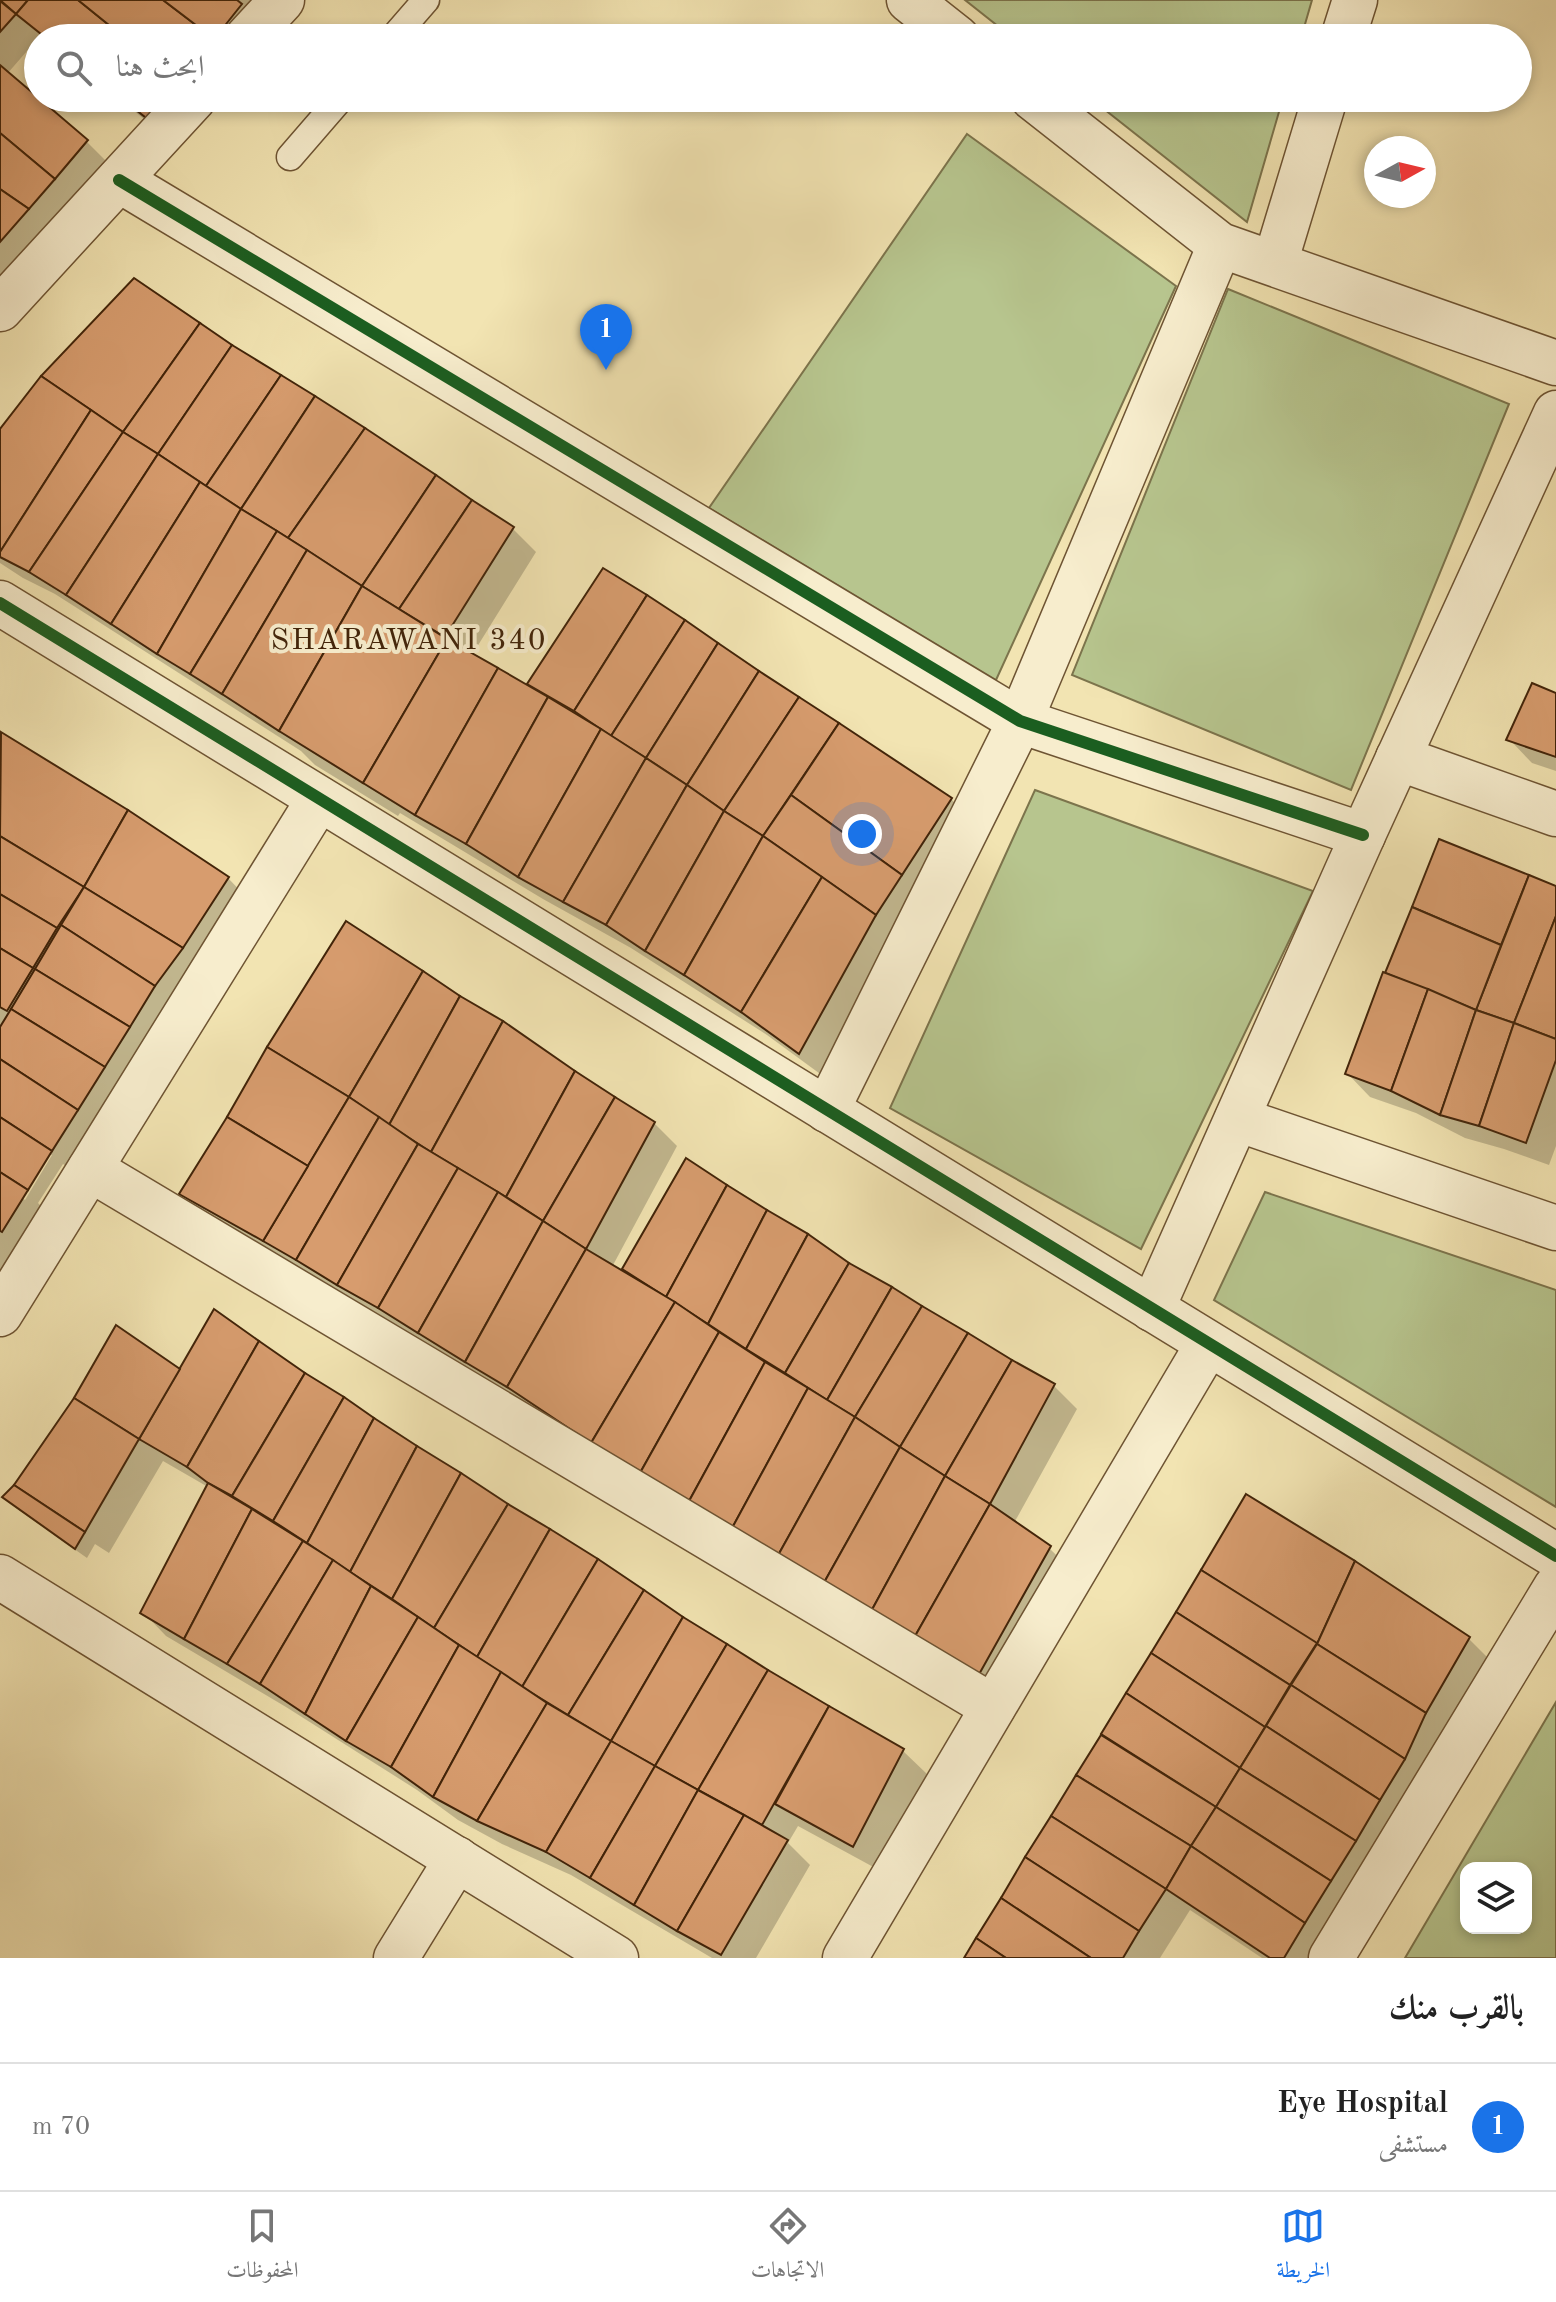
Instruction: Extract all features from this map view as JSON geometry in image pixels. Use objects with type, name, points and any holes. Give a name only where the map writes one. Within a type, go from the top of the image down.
[{"type":"street","points":[[260,24],[282,0]]},
{"type":"street","points":[[909,0],[939,24]]},
{"type":"street","points":[[1347,24],[1355,0]]},
{"type":"street","points":[[0,309],[181,112]]},
{"type":"street","points":[[1051,112],[1220,245],[1556,363]]},
{"type":"street","points":[[1275,263],[1321,112]]},
{"type":"street","points":[[119,180],[1020,721],[1363,835]]},
{"type":"street","points":[[827,1110],[1020,721],[1220,245]]},
{"type":"street","points":[[1152,1309],[1363,835],[1556,413]]},
{"type":"street","points":[[0,603],[1556,1556]]},
{"type":"street","points":[[1398,758],[1556,814]]},
{"type":"street","points":[[0,1314],[319,799]]},
{"type":"street","points":[[1237,1119],[1556,1228]]},
{"type":"street","points":[[90,1169],[993,1707]]},
{"type":"street","points":[[845,1958],[1208,1344]]},
{"type":"street","points":[[1,1579],[616,1958]]},
{"type":"street","points":[[1331,1958],[1556,1587]]},
{"type":"street","points":[[396,1958],[457,1859]]},
{"type":"lane","points":[[405,24],[426,0]]},
{"type":"lane","points":[[290,157],[329,112]]},
{"type":"green space","points":[[965,0],[1312,0],[1305,24],[995,24]]},
{"type":"green space","points":[[1108,112],[1279,112],[1247,222]]},
{"type":"green space","points":[[967,134],[1176,286],[996,680],[709,508]]},
{"type":"green space","points":[[1228,289],[1509,404],[1351,790],[1072,675]]},
{"type":"green space","points":[[1035,790],[1313,891],[1141,1249],[890,1108]]},
{"type":"green space","points":[[1265,1192],[1556,1290],[1556,1507],[1214,1300]]},
{"type":"green space","points":[[1556,1702],[1556,1958],[1405,1958],[1460,1865],[1460,1934],[1532,1934],[1532,1862],[1462,1862]]},
{"type":"building","points":[[0,0],[28,0],[16,14]]},
{"type":"building","points":[[28,0],[78,0],[108,24],[28,24],[16,14]]},
{"type":"building","points":[[78,0],[163,0],[195,24],[108,24]]},
{"type":"building","points":[[163,0],[237,0],[242,4],[226,24],[195,24]]},
{"type":"building","points":[[0,1],[16,14],[0,32]]},
{"type":"building","points":[[0,65],[24,85],[24,112],[55,112],[88,140],[55,179],[0,133]]},
{"type":"building","points":[[139,112],[157,112],[150,121]]},
{"type":"building","points":[[0,133],[55,179],[29,209],[0,189]]},
{"type":"building","points":[[0,189],[29,209],[0,242]]},
{"type":"building","points":[[134,278],[200,323],[123,432],[41,376]]},
{"type":"building","points":[[200,323],[232,345],[158,454],[123,432]]},
{"type":"building","points":[[232,345],[281,375],[206,486],[158,454]]},
{"type":"building","points":[[281,375],[315,396],[241,509],[206,486]]},
{"type":"building","points":[[41,376],[91,410],[0,552],[0,429]]},
{"type":"building","points":[[315,396],[365,428],[288,538],[241,509]]},
{"type":"building","points":[[91,410],[123,432],[29,572],[0,557],[0,552]]},
{"type":"building","points":[[365,428],[436,475],[362,586],[288,538]]},
{"type":"building","points":[[123,432],[158,454],[66,595],[29,572]]},
{"type":"building","points":[[158,454],[200,482],[111,624],[66,595]]},
{"type":"building","points":[[436,475],[472,500],[399,609],[362,586]]},
{"type":"building","points":[[200,482],[241,509],[157,654],[111,624]]},
{"type":"building","points":[[472,500],[514,527],[445,637],[399,609]]},
{"type":"building","points":[[241,509],[277,531],[190,674],[157,654]]},
{"type":"building","points":[[277,531],[307,550],[222,694],[190,674]]},
{"type":"building","points":[[307,550],[362,586],[279,731],[222,694]]},
{"type":"building","points":[[603,568],[647,595],[574,711],[527,684]]},
{"type":"building","points":[[362,586],[447,639],[363,783],[279,731]]},
{"type":"building","points":[[647,595],[685,620],[611,736],[574,711]]},
{"type":"building","points":[[685,620],[718,643],[646,758],[611,736]]},
{"type":"building","points":[[447,639],[498,668],[415,815],[363,783]]},
{"type":"building","points":[[718,643],[759,671],[687,785],[646,758]]},
{"type":"building","points":[[498,668],[548,697],[466,844],[415,815]]},
{"type":"building","points":[[759,671],[799,697],[724,811],[687,785]]},
{"type":"building","points":[[1532,683],[1556,693],[1556,757],[1506,740]]},
{"type":"building","points":[[548,697],[601,729],[518,877],[466,844]]},
{"type":"building","points":[[799,697],[839,723],[763,836],[724,811]]},
{"type":"building","points":[[839,723],[952,798],[902,875],[791,795]]},
{"type":"building","points":[[601,729],[646,758],[563,902],[518,877]]},
{"type":"building","points":[[1,732],[128,810],[84,887],[0,836]]},
{"type":"building","points":[[646,758],[687,785],[606,925],[563,902]]},
{"type":"building","points":[[687,785],[724,811],[645,951],[606,925]]},
{"type":"building","points":[[791,795],[902,875],[876,915],[763,836]]},
{"type":"building","points":[[128,810],[229,877],[183,948],[84,887]]},
{"type":"building","points":[[724,811],[763,836],[684,975],[645,951]]},
{"type":"building","points":[[0,836],[84,887],[57,928],[0,894]]},
{"type":"building","points":[[763,836],[822,877],[741,1012],[684,975]]},
{"type":"building","points":[[1439,839],[1529,875],[1501,945],[1412,907]]},
{"type":"building","points":[[1529,875],[1556,886],[1556,916],[1514,1023],[1476,1010]]},
{"type":"building","points":[[822,877],[876,915],[799,1054],[741,1012]]},
{"type":"building","points":[[84,887],[183,948],[155,986],[61,925]]},
{"type":"building","points":[[0,894],[57,928],[33,968],[0,948]]},
{"type":"building","points":[[1412,907],[1501,945],[1476,1010],[1385,973]]},
{"type":"building","points":[[1556,916],[1556,1039],[1514,1023]]},
{"type":"building","points":[[346,921],[423,971],[349,1097],[267,1047]]},
{"type":"building","points":[[61,925],[155,986],[130,1027],[35,969]]},
{"type":"building","points":[[0,948],[33,968],[7,1011],[0,1007]]},
{"type":"building","points":[[35,969],[130,1027],[105,1067],[11,1009]]},
{"type":"building","points":[[423,971],[460,996],[389,1125],[349,1097]]},
{"type":"building","points":[[1383,972],[1428,989],[1391,1091],[1345,1074]]},
{"type":"building","points":[[1428,989],[1476,1010],[1440,1115],[1391,1091]]},
{"type":"building","points":[[460,996],[503,1021],[431,1152],[389,1125]]},
{"type":"building","points":[[11,1009],[105,1067],[78,1110],[0,1059],[0,1027]]},
{"type":"building","points":[[1476,1010],[1514,1023],[1479,1126],[1440,1115]]},
{"type":"building","points":[[503,1021],[575,1071],[506,1197],[431,1152]]},
{"type":"building","points":[[1514,1023],[1556,1039],[1556,1060],[1526,1143],[1479,1126]]},
{"type":"building","points":[[267,1047],[349,1097],[308,1166],[227,1117]]},
{"type":"building","points":[[0,1059],[78,1110],[52,1151],[0,1117]]},
{"type":"building","points":[[575,1071],[615,1097],[543,1221],[506,1197]]},
{"type":"building","points":[[349,1097],[379,1117],[296,1260],[263,1241]]},
{"type":"building","points":[[615,1097],[655,1122],[586,1249],[543,1221]]},
{"type":"building","points":[[0,1117],[52,1151],[28,1190],[0,1172]]},
{"type":"building","points":[[227,1117],[308,1166],[263,1241],[179,1194]]},
{"type":"building","points":[[379,1117],[418,1144],[337,1285],[296,1260]]},
{"type":"building","points":[[418,1144],[458,1168],[378,1308],[337,1285]]},
{"type":"building","points":[[686,1158],[727,1185],[666,1297],[622,1269]]},
{"type":"building","points":[[458,1168],[498,1192],[418,1333],[378,1308]]},
{"type":"building","points":[[0,1172],[28,1190],[2,1232],[0,1231]]},
{"type":"building","points":[[727,1185],[767,1210],[708,1324],[666,1297]]},
{"type":"building","points":[[498,1192],[543,1221],[465,1362],[418,1333]]},
{"type":"building","points":[[767,1210],[808,1234],[746,1349],[708,1324]]},
{"type":"building","points":[[543,1221],[586,1249],[507,1387],[465,1362]]},
{"type":"building","points":[[808,1234],[849,1263],[785,1373],[746,1349]]},
{"type":"building","points":[[586,1249],[675,1302],[591,1443],[507,1387]]},
{"type":"building","points":[[849,1263],[892,1287],[827,1400],[785,1373]]},
{"type":"building","points":[[892,1287],[922,1306],[855,1417],[827,1400]]},
{"type":"building","points":[[675,1302],[719,1332],[640,1473],[591,1443]]},
{"type":"building","points":[[922,1306],[968,1333],[900,1447],[855,1417]]},
{"type":"building","points":[[214,1309],[259,1341],[187,1467],[139,1439]]},
{"type":"building","points":[[116,1325],[180,1369],[139,1439],[74,1398]]},
{"type":"building","points":[[719,1332],[765,1362],[688,1503],[640,1473]]},
{"type":"building","points":[[968,1333],[1012,1360],[945,1476],[900,1447]]},
{"type":"building","points":[[259,1341],[305,1373],[232,1496],[187,1467]]},
{"type":"building","points":[[1012,1360],[1055,1384],[990,1504],[945,1476]]},
{"type":"building","points":[[765,1362],[808,1388],[731,1530],[688,1503]]},
{"type":"building","points":[[305,1373],[344,1397],[273,1521],[232,1496]]},
{"type":"building","points":[[808,1388],[855,1417],[776,1559],[731,1530]]},
{"type":"building","points":[[344,1397],[374,1418],[307,1543],[273,1521]]},
{"type":"building","points":[[74,1398],[139,1439],[85,1532],[14,1485]]},
{"type":"building","points":[[855,1417],[900,1447],[821,1588],[776,1559]]},
{"type":"building","points":[[374,1418],[417,1446],[350,1572],[307,1543]]},
{"type":"building","points":[[417,1446],[461,1473],[392,1599],[350,1572]]},
{"type":"building","points":[[900,1447],[945,1476],[868,1617],[821,1588]]},
{"type":"building","points":[[461,1473],[508,1504],[434,1628],[392,1599]]},
{"type":"building","points":[[945,1476],[990,1504],[910,1645],[868,1617]]},
{"type":"building","points":[[208,1483],[252,1509],[184,1639],[140,1613]]},
{"type":"building","points":[[14,1485],[85,1532],[75,1549],[2,1497]]},
{"type":"building","points":[[1246,1494],[1355,1561],[1317,1644],[1201,1570]]},
{"type":"building","points":[[508,1504],[550,1529],[477,1657],[434,1628]]},
{"type":"building","points":[[990,1504],[1051,1546],[973,1685],[910,1645]]},
{"type":"building","points":[[252,1509],[303,1541],[227,1664],[184,1639]]},
{"type":"building","points":[[550,1529],[598,1559],[522,1687],[477,1657]]},
{"type":"building","points":[[303,1541],[333,1560],[260,1684],[227,1664]]},
{"type":"building","points":[[598,1559],[644,1590],[568,1715],[522,1687]]},
{"type":"building","points":[[333,1560],[371,1586],[305,1714],[260,1684]]},
{"type":"building","points":[[1355,1561],[1470,1637],[1426,1713],[1317,1644]]},
{"type":"building","points":[[1201,1570],[1317,1643],[1290,1685],[1176,1612]]},
{"type":"building","points":[[371,1586],[418,1617],[346,1741],[305,1714]]},
{"type":"building","points":[[644,1590],[683,1617],[611,1741],[568,1715]]},
{"type":"building","points":[[1176,1612],[1290,1685],[1265,1727],[1151,1653]]},
{"type":"building","points":[[418,1617],[459,1645],[391,1767],[346,1741]]},
{"type":"building","points":[[683,1617],[727,1644],[655,1766],[611,1741]]},
{"type":"building","points":[[727,1644],[768,1670],[698,1790],[655,1766]]},
{"type":"building","points":[[1317,1644],[1426,1713],[1405,1759],[1291,1685]]},
{"type":"building","points":[[459,1645],[501,1672],[433,1797],[391,1767]]},
{"type":"building","points":[[1151,1653],[1265,1727],[1240,1768],[1126,1693]]},
{"type":"building","points":[[768,1670],[829,1706],[762,1825],[698,1790]]},
{"type":"building","points":[[501,1672],[547,1703],[477,1821],[433,1797]]},
{"type":"building","points":[[1291,1685],[1405,1759],[1380,1800],[1266,1726]]},
{"type":"building","points":[[1126,1693],[1240,1768],[1216,1807],[1101,1734]]},
{"type":"building","points":[[547,1703],[611,1741],[546,1852],[477,1821]]},
{"type":"building","points":[[829,1706],[904,1749],[853,1847],[775,1804]]},
{"type":"building","points":[[1266,1726],[1380,1800],[1356,1841],[1240,1768]]},
{"type":"building","points":[[1101,1735],[1216,1807],[1191,1846],[1076,1775]]},
{"type":"building","points":[[611,1741],[655,1766],[590,1878],[546,1852]]},
{"type":"building","points":[[655,1766],[698,1790],[634,1905],[590,1878]]},
{"type":"building","points":[[1240,1768],[1356,1841],[1331,1881],[1216,1807]]},
{"type":"building","points":[[1076,1775],[1191,1846],[1166,1889],[1051,1816]]},
{"type":"building","points":[[698,1790],[744,1815],[677,1931],[634,1905]]},
{"type":"building","points":[[1216,1807],[1331,1881],[1305,1923],[1191,1846]]},
{"type":"building","points":[[744,1815],[788,1840],[721,1955],[677,1931]]},
{"type":"building","points":[[1051,1816],[1166,1889],[1139,1931],[1025,1857]]},
{"type":"building","points":[[1191,1846],[1305,1923],[1284,1958],[1270,1958],[1166,1889]]},
{"type":"building","points":[[1025,1857],[1139,1931],[1123,1958],[1091,1958],[1001,1898]]},
{"type":"building","points":[[1001,1898],[1091,1958],[1006,1958],[976,1938]]},
{"type":"building","points":[[976,1938],[1006,1958],[964,1958]]},
{"type":"cycle path","points":[[119,180],[1020,721],[1363,835]]},
{"type":"cycle path","points":[[0,603],[1556,1556]]},
{"type":"place","name":"Eye Hospital","points":[[606,370]]},
{"type":"district","name":"SHARAWANI 340","points":[[409,641]]}]
